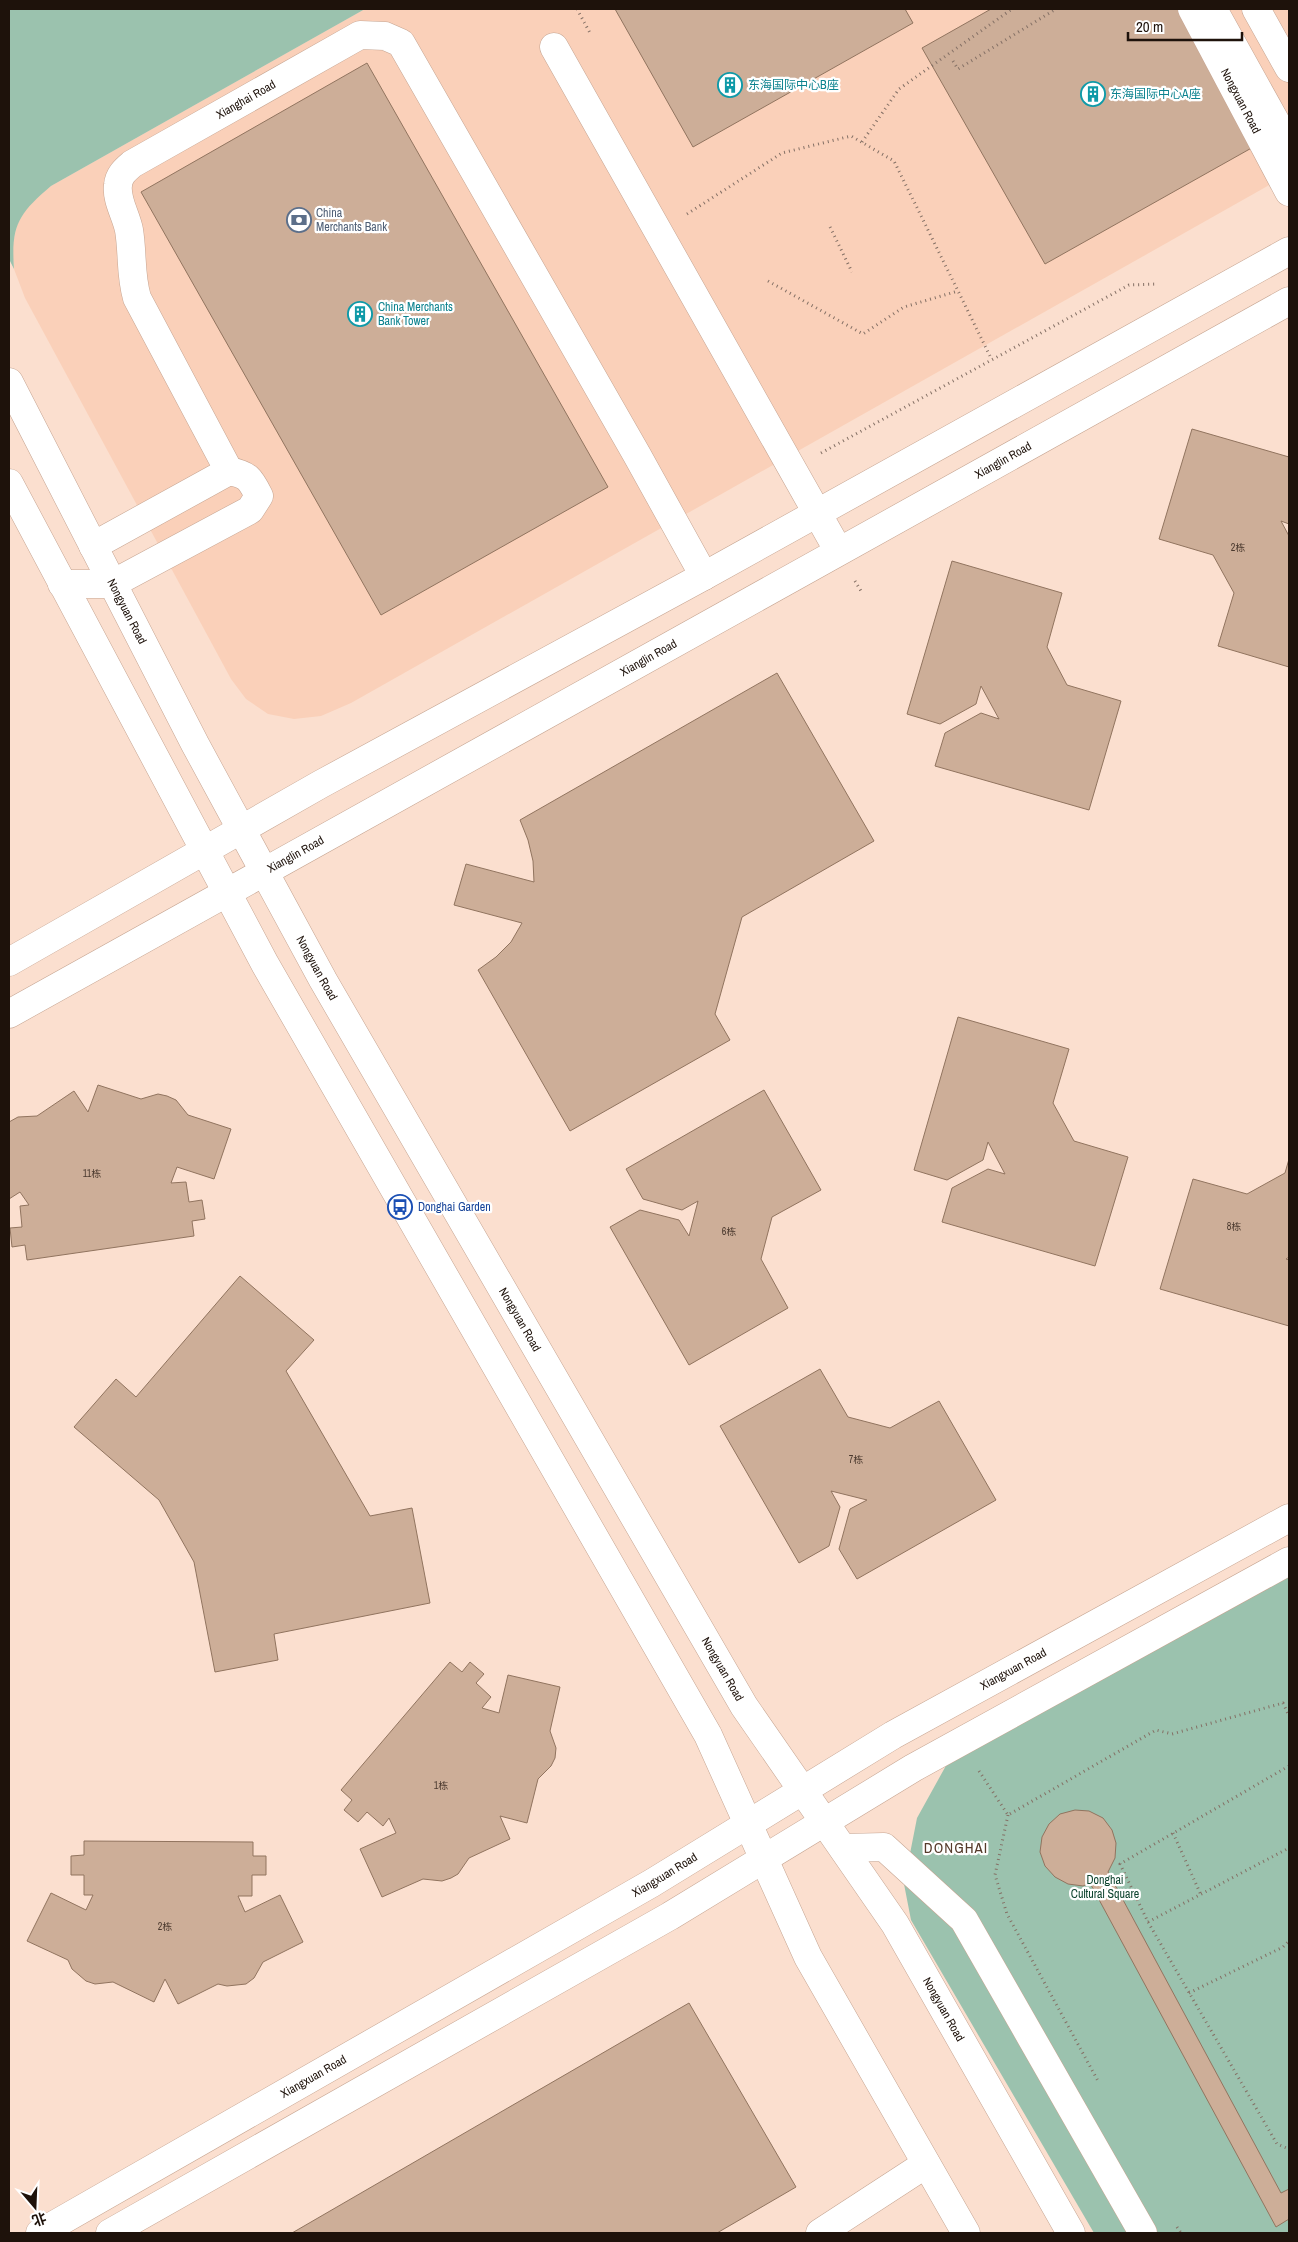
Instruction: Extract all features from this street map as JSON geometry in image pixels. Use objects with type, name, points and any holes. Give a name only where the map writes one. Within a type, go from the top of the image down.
[{"type":"street","name":"Nongxuan Road","points":[[1192,9],[1289,192]]},
{"type":"street","name":"Nongxuan Road","points":[[1213,9],[1289,146]]},
{"type":"street","points":[[1256,9],[1289,68]]},
{"type":"street","name":"Xianghai Road","points":[[229,471],[137,298],[130,268],[129,229],[120,202],[118,186],[120,175],[132,164],[360,35],[385,36],[400,43],[637,455],[704,576]]},
{"type":"street","points":[[554,47],[838,550]]},
{"type":"street","points":[[9,962],[203,851],[704,576],[1289,251]]},
{"type":"street","name":"Xianglin Road","points":[[9,1014],[838,550],[1289,301]]},
{"type":"street","name":"Nongyuan Road","points":[[9,382],[241,830],[323,980],[744,1706],[895,1924],[1071,2233]]},
{"type":"street","points":[[229,471],[245,475],[259,496],[250,510],[112,584],[62,584],[93,546],[229,471]]},
{"type":"street","points":[[9,482],[203,851],[290,1008],[703,1727],[808,1957],[966,2233]]},
{"type":"street","name":"Xiangxuan Road","points":[[40,2233],[644,1888],[893,1735],[1289,1518]]},
{"type":"street","points":[[110,2233],[670,1916],[913,1768],[1289,1561]]},
{"type":"street","points":[[843,1848],[884,1847],[964,1920],[1143,2233]]},
{"type":"street","points":[[820,2233],[926,2164]]},
{"type":"path","points":[[576,9],[590,32]]},
{"type":"path","points":[[862,142],[898,89],[1012,9]]},
{"type":"path","points":[[953,61],[958,69],[1056,9]]},
{"type":"path","points":[[659,232],[782,154],[851,136],[894,161],[991,358]]},
{"type":"path","points":[[830,227],[852,272]]},
{"type":"path","points":[[768,281],[863,334],[904,307],[958,291]]},
{"type":"path","points":[[792,469],[991,358],[1129,285],[1162,284]]},
{"type":"path","points":[[1008,1815],[1156,1730],[1172,1734],[1283,1703],[1289,1716]]},
{"type":"path","points":[[960,1742],[1008,1815],[995,1875],[1007,1914],[1101,2086]]},
{"type":"path","points":[[1289,1766],[1120,1864],[1148,1922],[1277,2144],[1289,2149]]},
{"type":"path","points":[[1173,1833],[1201,1895]]},
{"type":"path","points":[[1148,1922],[1289,1848]]},
{"type":"path","points":[[1190,1993],[1283,1946],[1289,1941]]},
{"type":"path","points":[[1176,2225],[1181,2233]]},
{"type":"shaded area","points":[[365,9],[1289,9],[1289,174],[351,703],[321,716],[294,719],[268,714],[246,699],[231,679],[25,298],[14,269],[12,247],[17,225],[28,205],[51,186]]},
{"type":"green space","points":[[9,9],[365,9],[51,186],[31,205],[19,222],[14,242],[14,269],[9,259]]},
{"type":"green space","name":"Donghai Cultural Square","points":[[1289,1577],[1289,2233],[1094,2233],[911,1920],[904,1884],[917,1818],[948,1762]]},
{"type":"building","name":"东海国际中心B座","points":[[615,9],[905,9],[913,23],[693,147]]},
{"type":"building","name":"东海国际中心A座","points":[[991,9],[1189,9],[1264,141],[1045,264],[922,48]]},
{"type":"building","name":"China Merchants Bank Tower","points":[[367,63],[608,487],[381,615],[141,192]]},
{"type":"building","points":[[1192,429],[1289,457],[1289,524],[1281,521],[1289,536],[1289,667],[1218,646],[1234,593],[1213,555],[1159,539]]},
{"type":"building","points":[[952,561],[1062,593],[1047,647],[1067,685],[1121,701],[1089,810],[935,766],[945,733],[981,713],[999,719],[981,686],[976,704],[940,724],[907,714]]},
{"type":"building","points":[[777,673],[874,841],[742,917],[715,1014],[730,1040],[570,1131],[478,970],[496,957],[511,942],[522,923],[454,905],[466,864],[534,882],[533,861],[528,840],[520,820]]},
{"type":"building","points":[[958,1017],[1069,1049],[1053,1103],[1074,1141],[1128,1157],[1095,1266],[942,1222],[952,1188],[988,1169],[1005,1174],[988,1142],[983,1160],[947,1180],[914,1170]]},
{"type":"building","points":[[98,1085],[141,1099],[158,1094],[167,1096],[176,1100],[188,1115],[231,1129],[214,1179],[177,1167],[171,1183],[186,1182],[189,1202],[202,1200],[205,1219],[192,1221],[194,1236],[27,1260],[25,1245],[12,1247],[10,1228],[22,1227],[20,1206],[29,1205],[20,1192],[9,1199],[9,1122],[18,1117],[37,1116],[74,1091],[88,1112]]},
{"type":"building","points":[[764,1090],[821,1190],[772,1217],[761,1259],[788,1308],[689,1365],[610,1227],[640,1210],[679,1220],[689,1236],[698,1201],[682,1210],[643,1199],[626,1169]]},
{"type":"building","points":[[1289,1159],[1289,1257],[1286,1259],[1289,1260],[1289,1326],[1160,1289],[1193,1179],[1247,1194],[1285,1173]]},
{"type":"building","points":[[240,1276],[314,1340],[286,1371],[370,1516],[412,1508],[430,1603],[274,1634],[278,1660],[215,1672],[194,1562],[159,1500],[74,1427],[116,1379],[136,1397]]},
{"type":"building","points":[[820,1369],[848,1417],[890,1428],[939,1401],[996,1500],[857,1579],[839,1549],[850,1509],[867,1500],[831,1491],[840,1507],[829,1546],[799,1563],[720,1426]]},
{"type":"building","points":[[450,1662],[462,1672],[470,1662],[484,1674],[476,1683],[491,1697],[482,1708],[499,1713],[508,1675],[560,1687],[550,1731],[556,1748],[555,1758],[551,1766],[538,1779],[527,1823],[500,1816],[510,1839],[469,1858],[458,1874],[451,1878],[442,1881],[423,1879],[382,1897],[360,1849],[396,1833],[389,1818],[383,1826],[367,1812],[358,1822],[344,1810],[352,1800],[341,1790]]},
{"type":"building","points":[[1075,1810],[1089,1811],[1103,1818],[1112,1830],[1116,1843],[1115,1858],[1108,1872],[1281,2193],[1289,2189],[1289,2219],[1276,2227],[1090,1883],[1083,1886],[1068,1884],[1055,1877],[1045,1866],[1040,1852],[1042,1837],[1049,1824],[1060,1814]]},
{"type":"building","points":[[84,1841],[253,1842],[253,1856],[266,1856],[266,1875],[252,1875],[252,1896],[238,1896],[245,1912],[280,1895],[303,1942],[263,1962],[254,1978],[246,1984],[227,1986],[218,1984],[178,2004],[165,1979],[154,2002],[113,1982],[95,1984],[86,1981],[72,1969],[68,1960],[27,1941],[51,1893],[86,1910],[93,1895],[84,1895],[84,1875],[71,1875],[71,1856],[84,1855]]},
{"type":"building","points":[[689,2003],[796,2187],[717,2233],[292,2233]]},
{"type":"place","name":"东海国际中心B座","points":[[730,85]]},
{"type":"place","name":"东海国际中心A座","points":[[1093,94]]},
{"type":"place","name":"China Merchants Bank","points":[[299,220]]},
{"type":"place","name":"China Merchants Bank Tower","points":[[360,314]]},
{"type":"place","name":"Donghai Garden","points":[[400,1207]]},
{"type":"district","name":"DONGHAI","points":[[956,1848]]}]
